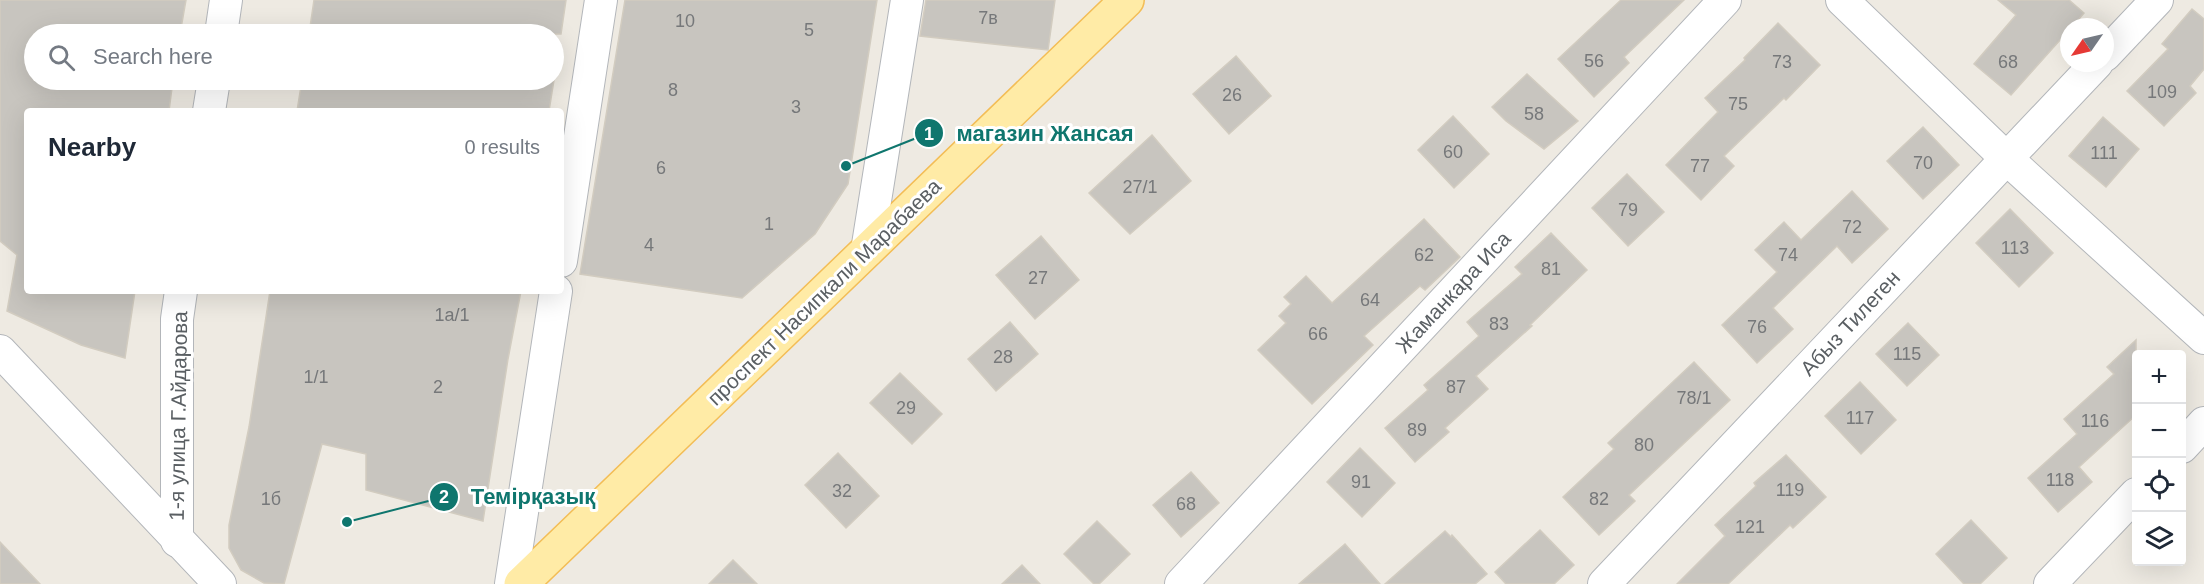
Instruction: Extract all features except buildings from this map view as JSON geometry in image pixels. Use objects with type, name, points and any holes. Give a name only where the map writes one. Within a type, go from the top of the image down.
[{"type":"main road","name":"проспект Насипкали Марабаева","points":[[521,584],[1127,0]]},
{"type":"street","points":[[222,24],[226,0]]},
{"type":"street","points":[[564,242],[602,0]]},
{"type":"street","points":[[867,251],[907,0]]},
{"type":"street","name":"Жаманкара Иса","points":[[1181,584],[1725,0]]},
{"type":"street","points":[[1842,0],[2006,158],[2204,338]]},
{"type":"street","points":[[2114,45],[2157,0]]},
{"type":"street","name":"Абыз Тилеген","points":[[1604,584],[2088,72]]},
{"type":"street","points":[[209,108],[212,90]]},
{"type":"street","name":"1-я улица Г.Айдарова","points":[[177,541],[177,319],[181,294]]},
{"type":"street","points":[[511,584],[556,294]]},
{"type":"street","points":[[0,351],[220,584]]},
{"type":"street","points":[[2186,442],[2204,423]]},
{"type":"street","points":[[2050,584],[2132,498]]},
{"type":"place","name":"магазин Жансая","points":[[846,166]]},
{"type":"place","name":"Темірқазық","points":[[347,522]]}]
